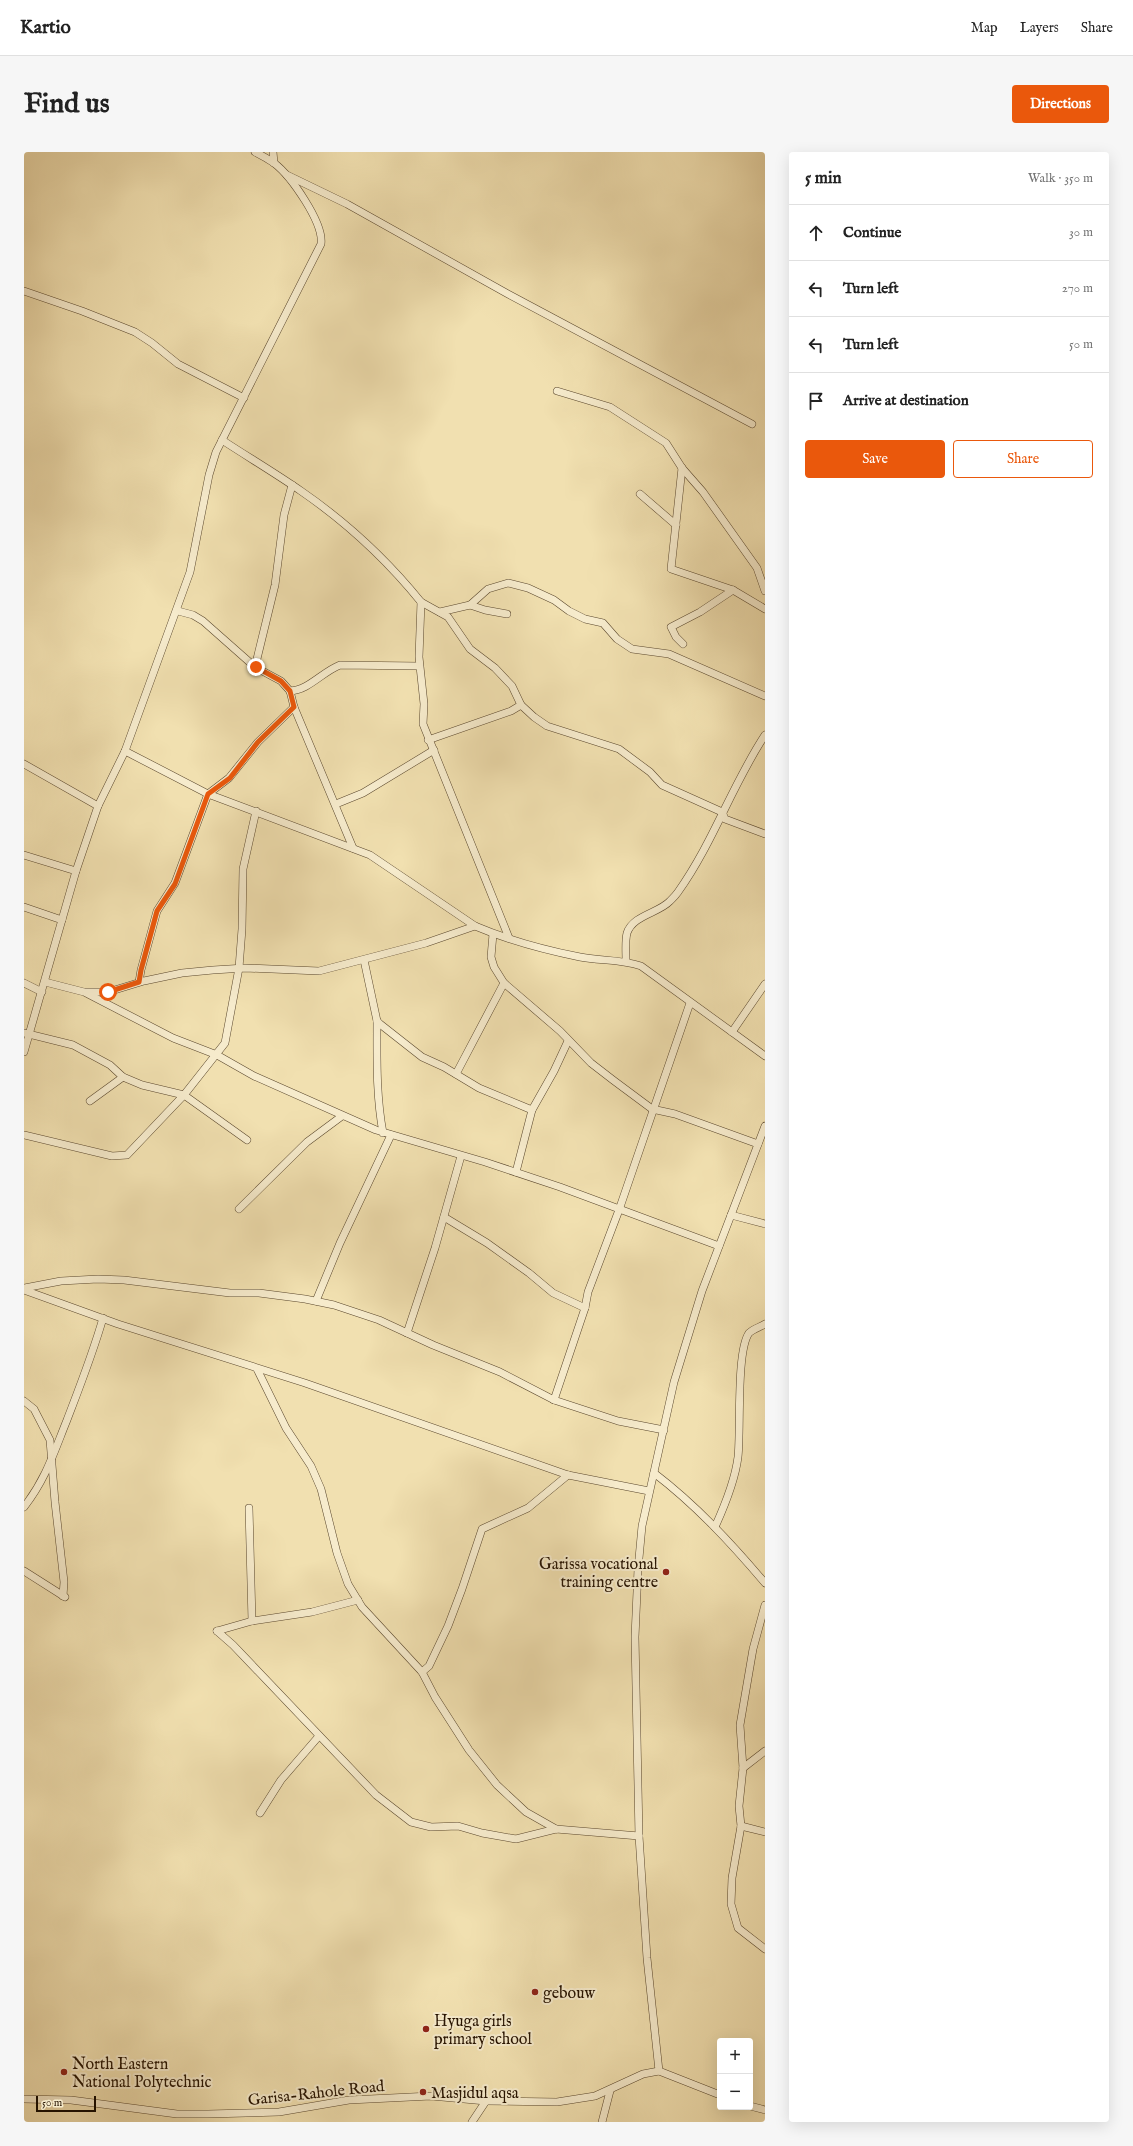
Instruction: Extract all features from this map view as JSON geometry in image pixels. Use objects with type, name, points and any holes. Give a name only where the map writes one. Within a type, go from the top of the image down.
[{"type":"street","points":[[24,1052],[27,1034],[42,992],[76,871],[98,806],[125,752],[178,611],[190,572],[209,475],[216,452],[321,244],[322,237],[314,218],[285,174],[274,163],[255,152]]},
{"type":"street","points":[[273,152],[274,163]]},
{"type":"street","points":[[285,174],[346,204],[508,294],[752,424]]},
{"type":"street","points":[[24,291],[82,311],[135,332],[152,343],[178,364],[244,398]]},
{"type":"street","points":[[557,391],[610,407],[666,443],[682,468],[703,492],[757,568],[765,592]]},
{"type":"street","points":[[222,440],[292,485],[366,543],[403,580],[421,602],[448,617],[470,649],[495,668],[512,686],[522,705],[534,717],[547,726],[619,749],[650,772],[662,785],[722,812],[725,819],[765,834]]},
{"type":"street","points":[[682,468],[671,569],[733,590],[765,609]]},
{"type":"street","points":[[256,667],[275,585],[284,515],[292,485]]},
{"type":"street","points":[[640,494],[676,525]]},
{"type":"street","points":[[440,612],[470,605],[488,589],[508,583],[528,588],[554,600],[569,611],[585,619],[603,623],[617,639],[632,649],[669,654],[765,696]]},
{"type":"street","points":[[683,644],[676,638],[671,627],[700,612],[733,590]]},
{"type":"street","points":[[421,602],[419,666],[424,704],[423,724],[428,740],[434,750],[509,938]]},
{"type":"street","points":[[470,605],[485,610],[507,614]]},
{"type":"street","points":[[178,611],[193,615],[203,621],[256,667],[281,681],[290,691],[294,707],[336,804],[353,848]]},
{"type":"street","points":[[290,691],[302,690],[328,669],[340,665],[419,666]]},
{"type":"street","points":[[428,740],[511,711],[522,705]]},
{"type":"street","points":[[139,982],[157,911],[175,884],[208,794],[230,778],[258,742],[294,707]]},
{"type":"street","points":[[626,961],[627,933],[635,922],[670,902],[678,892],[710,841],[722,812],[730,800],[751,757],[765,735]]},
{"type":"street","points":[[336,804],[363,793],[434,750]]},
{"type":"street","points":[[125,752],[208,794],[370,855],[474,926],[494,934],[581,957],[626,961],[641,966],[765,1056]]},
{"type":"street","points":[[24,764],[98,806]]},
{"type":"street","points":[[24,1135],[112,1156],[127,1155],[184,1095],[217,1055],[225,1043],[239,968],[242,930],[243,870],[256,811]]},
{"type":"street","points":[[24,855],[76,871]]},
{"type":"street","points":[[24,907],[62,920]]},
{"type":"street","points":[[84,992],[108,992],[139,982],[182,973],[239,968],[320,971],[426,943],[474,926]]},
{"type":"street","points":[[494,934],[491,957],[494,967],[504,983],[560,1031],[568,1041],[591,1063],[652,1109],[674,1114],[758,1144]]},
{"type":"street","points":[[364,960],[377,1021],[376,1073],[378,1106],[383,1132]]},
{"type":"street","points":[[45,982],[84,992],[173,1038],[217,1055],[254,1076],[342,1116],[391,1135],[516,1172],[560,1187],[618,1210],[719,1246]]},
{"type":"street","points":[[24,983],[42,992]]},
{"type":"street","points":[[456,1074],[504,983]]},
{"type":"street","points":[[732,1032],[765,984]]},
{"type":"street","points":[[554,1400],[585,1308],[588,1292],[690,1003]]},
{"type":"street","points":[[377,1021],[422,1057],[456,1074],[479,1088],[532,1110]]},
{"type":"street","points":[[27,1034],[73,1045],[110,1065],[123,1077],[142,1085],[184,1095],[247,1140]]},
{"type":"street","points":[[516,1172],[532,1110],[554,1071],[568,1041]]},
{"type":"street","points":[[90,1101],[123,1077]]},
{"type":"street","points":[[239,1209],[307,1142],[342,1116]]},
{"type":"street","points":[[717,2094],[658,2071],[647,1958],[639,1836],[636,1630],[642,1526],[674,1382],[700,1298],[765,1126]]},
{"type":"street","points":[[316,1301],[343,1236],[391,1135]]},
{"type":"street","points":[[407,1333],[444,1217],[461,1156]]},
{"type":"street","points":[[731,1215],[765,1224]]},
{"type":"street","points":[[444,1217],[487,1243],[529,1273],[553,1293],[585,1308]]},
{"type":"street","points":[[24,1289],[60,1281],[98,1279],[124,1280],[230,1293],[285,1296],[316,1301],[379,1320],[500,1372],[554,1400],[618,1421],[664,1430]]},
{"type":"street","points":[[24,1289],[103,1318],[257,1369],[305,1383],[568,1474],[649,1491]]},
{"type":"street","points":[[24,1507],[38,1488],[52,1461],[87,1371],[103,1318]]},
{"type":"street","points":[[715,1526],[725,1505],[738,1459],[742,1363],[746,1342],[750,1332],[765,1324]]},
{"type":"street","points":[[257,1369],[286,1428],[311,1466],[321,1489],[348,1584],[362,1608],[422,1672],[435,1697],[469,1750],[497,1785],[526,1812],[556,1829]]},
{"type":"street","points":[[24,1401],[34,1409],[50,1440],[64,1582],[64,1596],[24,1571]]},
{"type":"street","points":[[654,1473],[678,1491],[715,1526],[765,1583]]},
{"type":"street","points":[[422,1672],[429,1666],[448,1626],[482,1529],[528,1508],[568,1474]]},
{"type":"street","points":[[249,1508],[252,1621]]},
{"type":"street","points":[[358,1600],[312,1612],[252,1621],[217,1631],[233,1645],[376,1795],[411,1822],[431,1827],[458,1826],[482,1833],[516,1839],[556,1829],[639,1836]]},
{"type":"street","points":[[765,1605],[753,1649],[741,1717],[743,1768],[739,1806],[741,1826],[732,1878],[732,1913],[738,1928],[765,1949]]},
{"type":"street","points":[[260,1813],[281,1780],[319,1736]]},
{"type":"street","points":[[743,1768],[765,1751]]},
{"type":"street","points":[[741,1826],[765,1832]]},
{"type":"street","name":"Garisa-Rahole Road","points":[[24,2098],[71,2100],[176,2114],[279,2112],[349,2100],[431,2096],[486,2101],[557,2102],[576,2101],[610,2091],[643,2074],[658,2071]]},
{"type":"street","points":[[602,2122],[610,2091]]},
{"type":"street","points":[[472,2122],[486,2101]]},
{"type":"street","points":[[753,2107],[765,2110]]},
{"type":"place","name":"Garissa vocational training centre","points":[[666,1572]]},
{"type":"place","name":"gebouw","points":[[535,1992]]},
{"type":"place","name":"Hyuga girls primary school","points":[[426,2029]]},
{"type":"place","name":"North Eastern National Polytechnic","points":[[64,2072]]},
{"type":"place","name":"Masjidul aqsa","points":[[423,2092]]},
{"type":"route","points":[[108,992],[139,982],[157,911],[175,884],[195,834],[208,794],[230,778],[258,742],[294,707],[290,691],[281,681],[256,667]]}]
